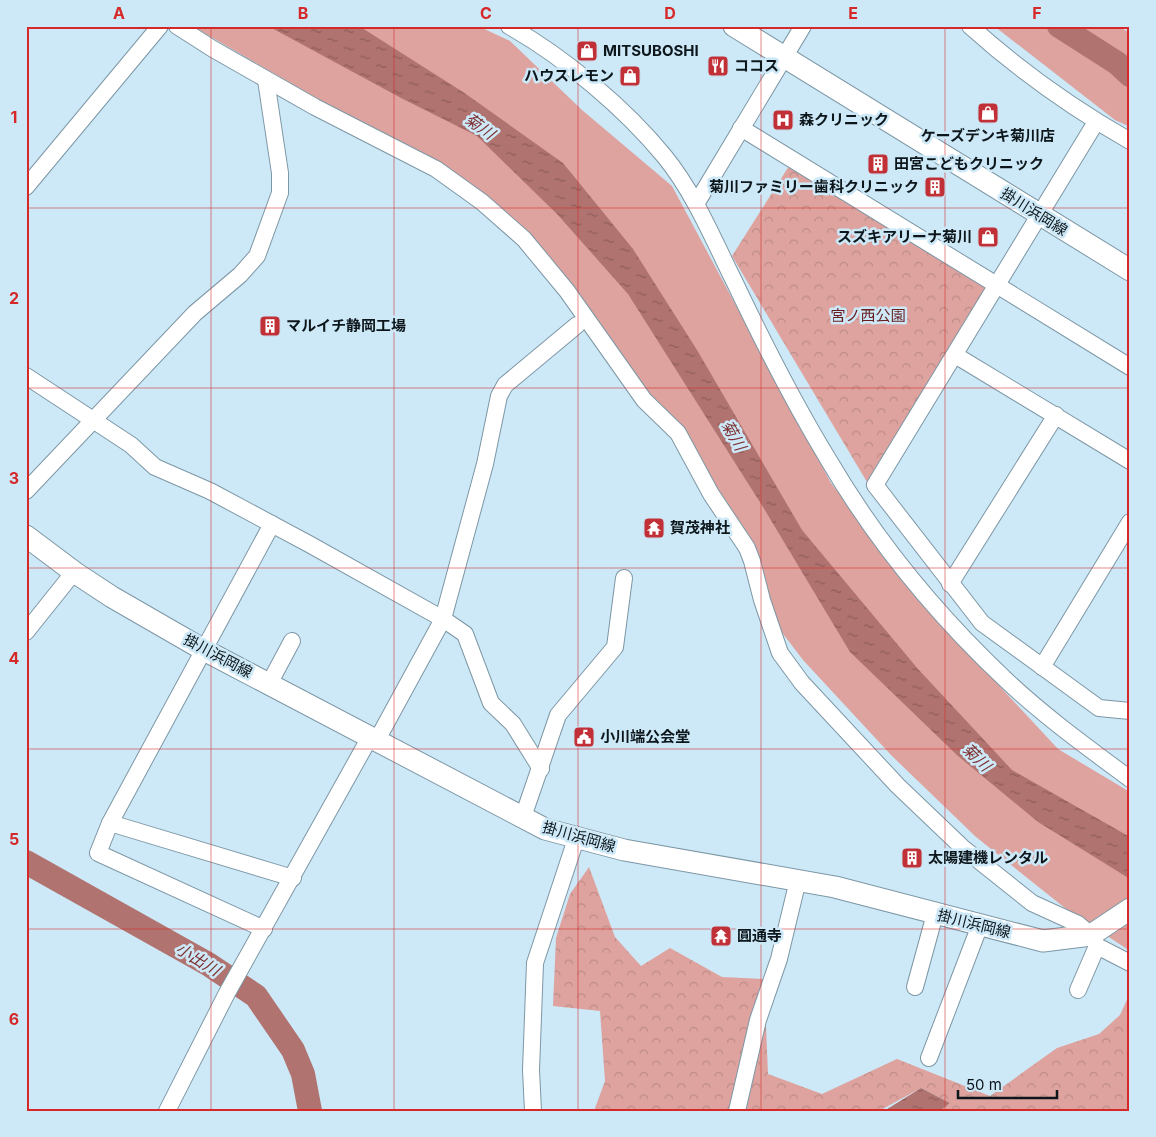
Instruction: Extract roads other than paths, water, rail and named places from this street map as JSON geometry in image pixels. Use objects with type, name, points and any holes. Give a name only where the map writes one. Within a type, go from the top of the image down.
[{"type":"main road","name":"掛川浜岡線","points":[[734,26],[1039,216],[1130,270]]},
{"type":"main road","name":"掛川浜岡線","points":[[26,536],[74,572],[112,597],[204,650],[545,829],[576,839],[624,850],[835,887],[1043,941],[1094,938],[1130,909]]},
{"type":"street","points":[[29,177],[160,26]]},
{"type":"street","points":[[177,26],[266,80],[436,169],[482,202],[524,239],[567,291],[644,400],[678,433],[711,494],[746,548],[752,561],[762,600],[780,653],[802,683],[898,786],[963,848],[1032,903],[1057,916],[1064,916],[1130,963]]},
{"type":"street","points":[[509,26],[530,38],[597,89],[632,121],[666,158],[696,204],[748,312],[828,459],[893,556],[937,611],[1006,680],[1057,724],[1130,779]]},
{"type":"street","points":[[696,204],[803,26]]},
{"type":"street","points":[[970,26],[1026,74],[1096,122],[1130,141]]},
{"type":"street","points":[[26,491],[195,313],[240,275],[257,256],[280,193],[280,173],[266,80]]},
{"type":"street","points":[[1096,122],[875,485],[982,623],[1099,708],[1130,711]]},
{"type":"street","points":[[741,128],[995,286],[1130,367]]},
{"type":"street","points":[[167,1111],[237,975],[443,618],[485,464],[499,396],[506,385],[577,325]]},
{"type":"street","points":[[955,354],[1130,461]]},
{"type":"street","points":[[26,376],[131,445],[155,467],[210,491],[272,524],[443,618],[465,634],[491,703],[513,724],[541,769]]},
{"type":"street","points":[[950,584],[1056,415]]},
{"type":"street","points":[[1042,666],[1130,522]]},
{"type":"street","points":[[264,928],[98,853],[110,823],[272,524]]},
{"type":"street","points":[[26,632],[74,572]]},
{"type":"street","points":[[523,818],[558,715],[615,647],[624,578]]},
{"type":"street","points":[[269,684],[292,641]]},
{"type":"street","points":[[110,823],[293,878]]},
{"type":"street","points":[[533,1111],[531,1070],[535,963],[576,839]]},
{"type":"street","points":[[737,1111],[758,1020],[779,959],[798,880]]},
{"type":"street","points":[[915,987],[935,914]]},
{"type":"street","points":[[929,1058],[980,926]]},
{"type":"street","points":[[1078,990],[1094,938]]},
{"type":"water","name":"菊川","points":[[268,26],[359,26],[463,92],[563,163],[633,249],[697,350],[802,530],[918,669],[1012,770],[1130,837],[1130,879],[1038,822],[958,756],[850,652],[763,507],[628,294],[557,214],[477,136],[401,98]]},
{"type":"water","points":[[921,1088],[950,1103],[940,1111],[884,1111]]},
{"type":"waterway","points":[[1059,26],[1117,63],[1130,75]]},
{"type":"waterway","name":"小出川","points":[[26,862],[208,964],[256,996],[293,1050],[303,1074],[310,1111]]},
{"type":"place","name":"MITSUBOSHI","points":[[587,51]]},
{"type":"place","name":"ココス","points":[[718,66]]},
{"type":"place","name":"ハウスレモン","points":[[630,76]]},
{"type":"place","name":"ケーズデンキ菊川店","points":[[988,113]]},
{"type":"place","name":"森クリニック","points":[[783,120]]},
{"type":"place","name":"田宮こどもクリニック","points":[[878,164]]},
{"type":"place","name":"菊川ファミリー歯科クリニック","points":[[935,187]]},
{"type":"place","name":"スズキアリーナ菊川","points":[[988,237]]},
{"type":"place","name":"マルイチ静岡工場","points":[[270,326]]},
{"type":"place","name":"賀茂神社","points":[[654,528]]},
{"type":"place","name":"小川端公会堂","points":[[584,737]]},
{"type":"place","name":"太陽建機レンタル","points":[[912,858]]},
{"type":"place","name":"圓通寺","points":[[721,936]]},
{"type":"park label","name":"宮ノ西公園","points":[[868,316]]}]
